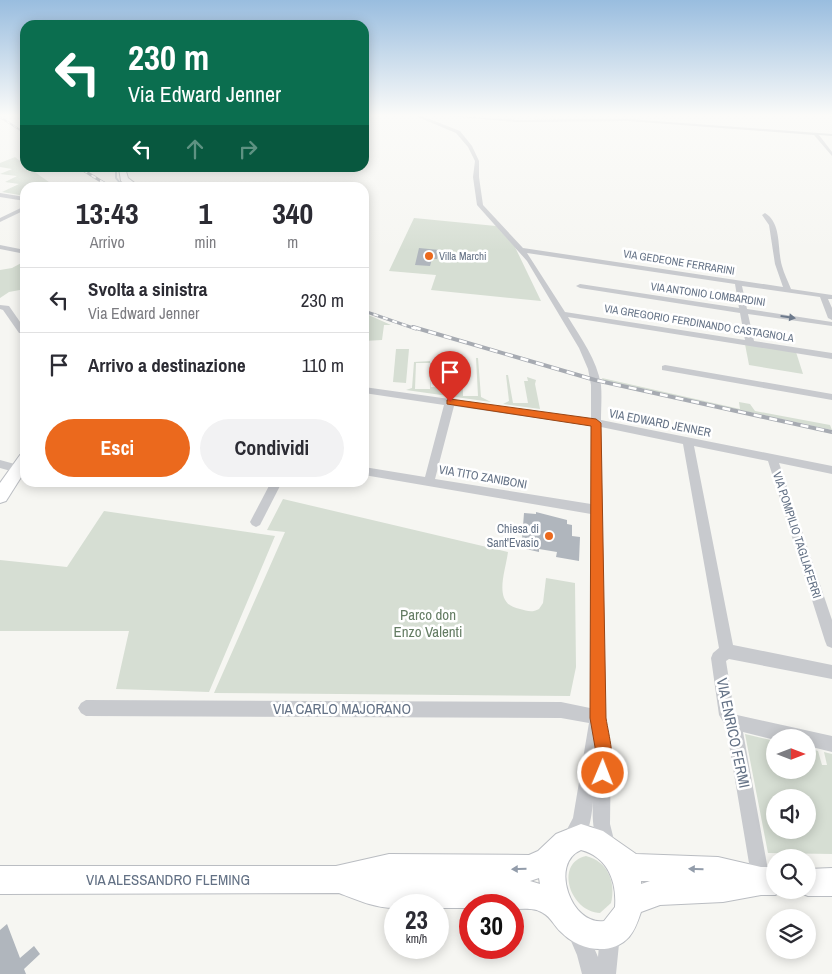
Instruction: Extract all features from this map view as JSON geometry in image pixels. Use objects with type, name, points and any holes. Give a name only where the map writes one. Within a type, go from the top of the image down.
[{"type":"main road","points":[[0,496],[20,467]]},
{"type":"main road","name":"VIA ALESSANDRO FLEMING","points":[[0,880],[336,880],[390,867],[530,868],[547,860],[563,845],[575,838],[587,838],[599,842],[630,866],[718,870],[766,881]]},
{"type":"main road","points":[[563,845],[554,862],[552,882],[556,897],[566,916]]},
{"type":"main road","name":"VIA ALESSANDRO FLEMING","points":[[336,880],[382,893],[532,895],[552,902],[579,929],[591,935],[610,933],[622,924],[629,903],[626,879],[620,864],[611,852]]},
{"type":"main road","points":[[629,903],[660,891],[723,888],[766,881]]},
{"type":"main road","points":[[816,882],[832,882]]},
{"type":"street","points":[[477,160],[476,177],[480,205],[522,250],[563,314],[592,369],[596,385],[598,718],[581,824],[563,845]]},
{"type":"street","points":[[0,195],[20,198]]},
{"type":"street","points":[[0,220],[20,210]]},
{"type":"street","points":[[765,215],[772,224],[778,264],[784,275],[788,290]]},
{"type":"street","points":[[0,247],[20,251]]},
{"type":"street","name":"VIA GEDEONE FERRARINI","points":[[522,250],[832,298]]},
{"type":"street","points":[[738,282],[750,342]]},
{"type":"street","name":"VIA ANTONIO LOMBARDINI","points":[[580,286],[832,324]]},
{"type":"street","points":[[823,296],[832,318]]},
{"type":"street","points":[[0,307],[6,308],[20,328]]},
{"type":"street","name":"VIA GREGORIO FERDINANDO CASTAGNOLA","points":[[563,314],[832,356]]},
{"type":"street","points":[[665,368],[832,397]]},
{"type":"street","name":"VIA EDWARD JENNER","points":[[369,391],[596,423],[832,470]]},
{"type":"street","points":[[429,482],[450,402]]},
{"type":"street","name":"VIA ENRICO FERMI","points":[[688,441],[727,651],[718,658],[727,715],[733,722],[766,872]]},
{"type":"street","name":"VIA POMPILIO TAGLIAFERRI","points":[[772,458],[832,641]]},
{"type":"street","points":[[0,464],[20,464]]},
{"type":"street","name":"VIA TITO ZANIBONI","points":[[369,472],[597,510]]},
{"type":"street","points":[[256,522],[274,487]]},
{"type":"street","points":[[727,651],[832,672]]},
{"type":"street","name":"VIA CARLO MAJORANO","points":[[86,708],[560,710],[578,712],[598,718]]},
{"type":"street","points":[[598,718],[603,747],[601,824],[605,841],[611,852]]},
{"type":"street","points":[[733,722],[766,730]]},
{"type":"street","points":[[816,740],[832,744]]},
{"type":"street","points":[[566,916],[584,948],[592,974]]},
{"type":"street","points":[[606,974],[610,933]]},
{"type":"green space","points":[[6,160],[19,160],[20,172],[35,172],[49,182],[20,182],[20,195],[2,192],[19,184],[5,182],[17,176],[0,174],[12,169],[0,167],[0,163]]},
{"type":"green space","points":[[414,218],[496,226],[515,247],[541,301],[431,290],[436,275],[389,271]]},
{"type":"green space","points":[[20,264],[20,290],[9,292],[0,298],[0,270],[12,268]]},
{"type":"green space","points":[[369,315],[391,325],[384,325],[382,340],[369,341]]},
{"type":"green space","points":[[745,344],[796,352],[803,374],[749,365]]},
{"type":"green space","points":[[396,349],[409,349],[406,383],[393,382]]},
{"type":"green space","points":[[476,358],[478,358],[481,397],[491,402],[406,390],[412,388],[414,362],[430,361],[430,363],[416,363],[415,389],[430,389],[431,375],[431,387],[463,388],[463,396],[478,396]]},
{"type":"green space","points":[[506,375],[508,375],[513,403],[528,403],[524,381],[528,381],[527,377],[536,380],[535,384],[540,409],[503,404],[509,401]]},
{"type":"green space","points":[[602,378],[740,409],[739,402],[750,404],[755,411],[830,425],[832,430],[603,380]]},
{"type":"green space","name":"Parco don Enzo Valenti","points":[[283,499],[508,552],[503,578],[503,595],[511,606],[523,610],[532,611],[539,609],[543,603],[546,578],[575,583],[576,667],[570,696],[214,693],[285,532],[267,530]]},
{"type":"green space","points":[[104,511],[275,536],[209,692],[116,689],[129,631],[0,631],[0,560],[67,567]]},
{"type":"green space","points":[[745,734],[766,739],[766,779],[816,779],[816,750],[818,751],[822,765],[827,765],[824,752],[832,754],[832,854],[816,854],[816,849],[767,849]]},
{"type":"green space","points":[[586,856],[594,859],[605,868],[611,881],[611,903],[600,913],[589,911],[581,905],[570,887],[568,877],[570,868],[576,860]]},
{"type":"building","name":"Villa Marchi","points":[[419,248],[439,250],[437,259],[432,259],[430,266],[415,265]]},
{"type":"building","name":"Chiesa di Sant'Evasio","points":[[536,512],[567,520],[567,524],[572,525],[572,536],[580,537],[579,561],[556,557],[557,552],[539,549],[539,552],[517,547],[518,538],[522,539],[524,513],[536,514]]},
{"type":"building","points":[[7,924],[20,958],[34,946],[40,954],[24,969],[26,974],[0,974],[0,930]]},
{"type":"waterway","points":[[116,172],[116,178],[119,182]]},
{"type":"railway","points":[[86,172],[102,182]]},
{"type":"railway","points":[[369,313],[416,329]]},
{"type":"railway","points":[[413,327],[595,380],[832,432]]},
{"type":"place","name":"Villa Marchi","points":[[429,256]]},
{"type":"place","name":"Chiesa di Sant'Evasio","points":[[549,536]]},
{"type":"route","points":[[450,402],[596,423],[598,718],[603,747],[603,773]]}]
